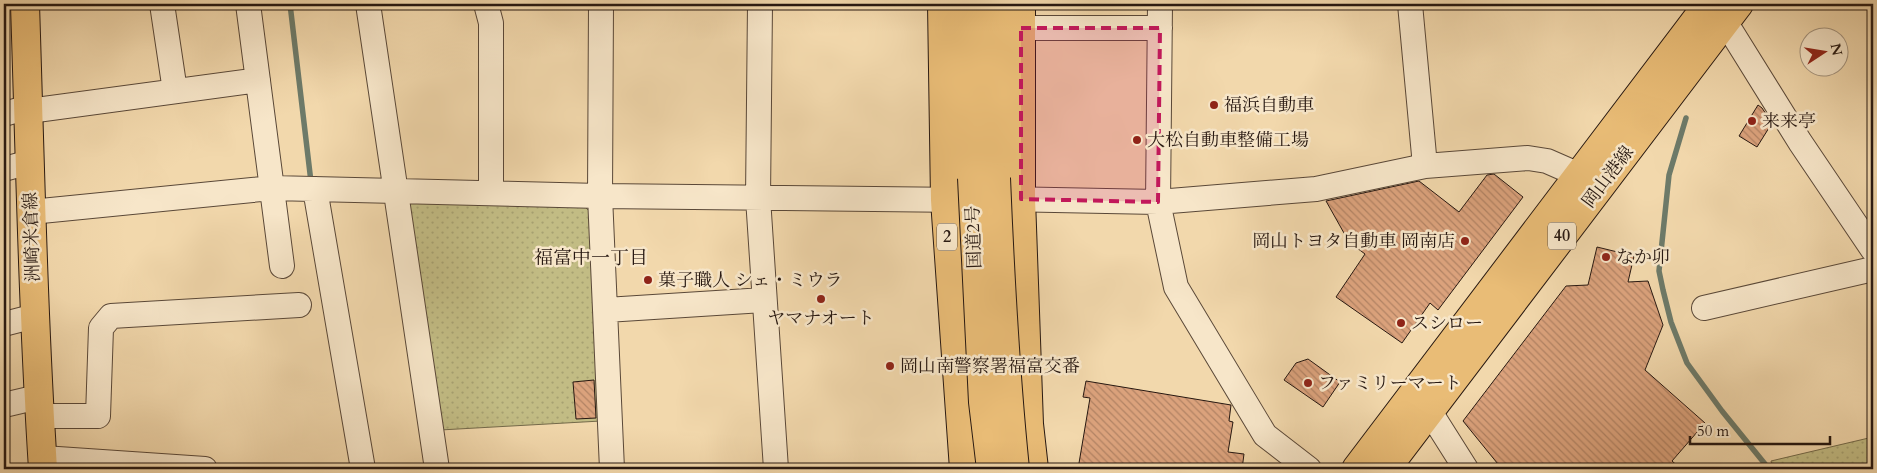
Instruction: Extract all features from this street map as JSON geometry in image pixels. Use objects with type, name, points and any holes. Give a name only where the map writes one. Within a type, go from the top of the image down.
[{"type":"main road","name":"洲崎米倉線","points":[[25,4],[20,111],[30,162],[35,316],[43,464]]},
{"type":"main road","name":"2","points":[[942,4],[944,200],[964,469]]},
{"type":"main road","name":"国道2号","points":[[968,4],[984,178],[1015,469]]},
{"type":"main road","name":"国道2号","points":[[991,469],[983,393],[984,178],[993,4]]},
{"type":"main road","name":"岡山港線","points":[[1386,469],[1420,405],[1579,175],[1721,8]]},
{"type":"main road","name":"岡山港線","points":[[1356,469],[1420,405],[1721,8]]},
{"type":"main road","points":[[1021,16],[1021,199],[1029,424],[1034,469]]},
{"type":"street","points":[[162,4],[175,91]]},
{"type":"street","points":[[248,4],[282,266]]},
{"type":"street","points":[[368,4],[437,469]]},
{"type":"street","points":[[486,4],[491,24],[491,193]]},
{"type":"street","points":[[601,4],[600,196],[611,309],[612,469]]},
{"type":"street","points":[[760,4],[758,198],[776,469]]},
{"type":"street","points":[[1160,4],[1158,202],[1176,287],[1265,435],[1309,469]]},
{"type":"street","points":[[1410,4],[1425,166]]},
{"type":"street","points":[[1721,8],[1800,142],[1873,249]]},
{"type":"street","points":[[1021,16],[1160,28]]},
{"type":"street","points":[[20,111],[258,80]]},
{"type":"street","points":[[31,212],[272,188],[600,196],[944,200],[1021,199],[1158,202],[1316,189],[1425,166],[1528,158],[1547,161],[1579,175]]},
{"type":"street","points":[[4,169],[30,162]]},
{"type":"street","points":[[315,189],[363,469]]},
{"type":"street","points":[[1704,308],[1873,269]]},
{"type":"street","points":[[611,309],[764,300]]},
{"type":"street","points":[[4,404],[39,406],[98,416],[101,328],[111,316],[299,305]]},
{"type":"street","points":[[4,324],[35,316]]},
{"type":"street","points":[[1420,405],[1466,469]]},
{"type":"street","points":[[43,464],[205,469]]},
{"type":"highlighted area","points":[[1021,28],[1160,28],[1158,202],[1021,199]]},
{"type":"shaded area","points":[[414,200],[580,202],[589,211],[601,421],[440,430],[406,210]]},
{"type":"shaded area","points":[[1873,437],[1873,469],[1773,469],[1771,461]]},
{"type":"building","points":[[1758,105],[1772,123],[1757,147],[1739,136]]},
{"type":"building","points":[[1494,174],[1523,197],[1438,310],[1430,303],[1402,343],[1336,297],[1365,254],[1349,242],[1326,201],[1419,181],[1459,212],[1487,175]]},
{"type":"building","points":[[1597,247],[1634,256],[1628,282],[1648,281],[1663,325],[1645,370],[1705,423],[1672,461],[1681,469],[1502,469],[1463,421],[1566,286],[1588,285]]},
{"type":"building","points":[[1308,359],[1340,382],[1323,407],[1284,380],[1296,363]]},
{"type":"building","points":[[594,380],[596,418],[576,419],[573,382]]},
{"type":"building","points":[[1086,381],[1231,405],[1229,421],[1233,422],[1228,452],[1244,454],[1242,469],[1078,469],[1090,398],[1083,397]]},
{"type":"waterway","points":[[290,4],[311,182]]},
{"type":"waterway","points":[[1686,118],[1669,175],[1659,271],[1663,290],[1671,322],[1687,363],[1767,469]]},
{"type":"place","name":"福浜自動車","points":[[1214,105]]},
{"type":"place","name":"来来亭","points":[[1752,121]]},
{"type":"place","name":"大松自動車整備工場","points":[[1137,140]]},
{"type":"place","name":"岡山トヨタ自動車 岡南店","points":[[1465,241]]},
{"type":"place","name":"なか卯","points":[[1606,257]]},
{"type":"place","name":"菓子職人 シェ・ミウラ","points":[[648,280]]},
{"type":"place","name":"ヤマナオート","points":[[821,299]]},
{"type":"place","name":"スシロー","points":[[1401,323]]},
{"type":"place","name":"岡山南警察署福富交番","points":[[890,366]]},
{"type":"place","name":"ファミリーマート","points":[[1308,383]]},
{"type":"district","name":"福富中一丁目","points":[[591,258]]}]
